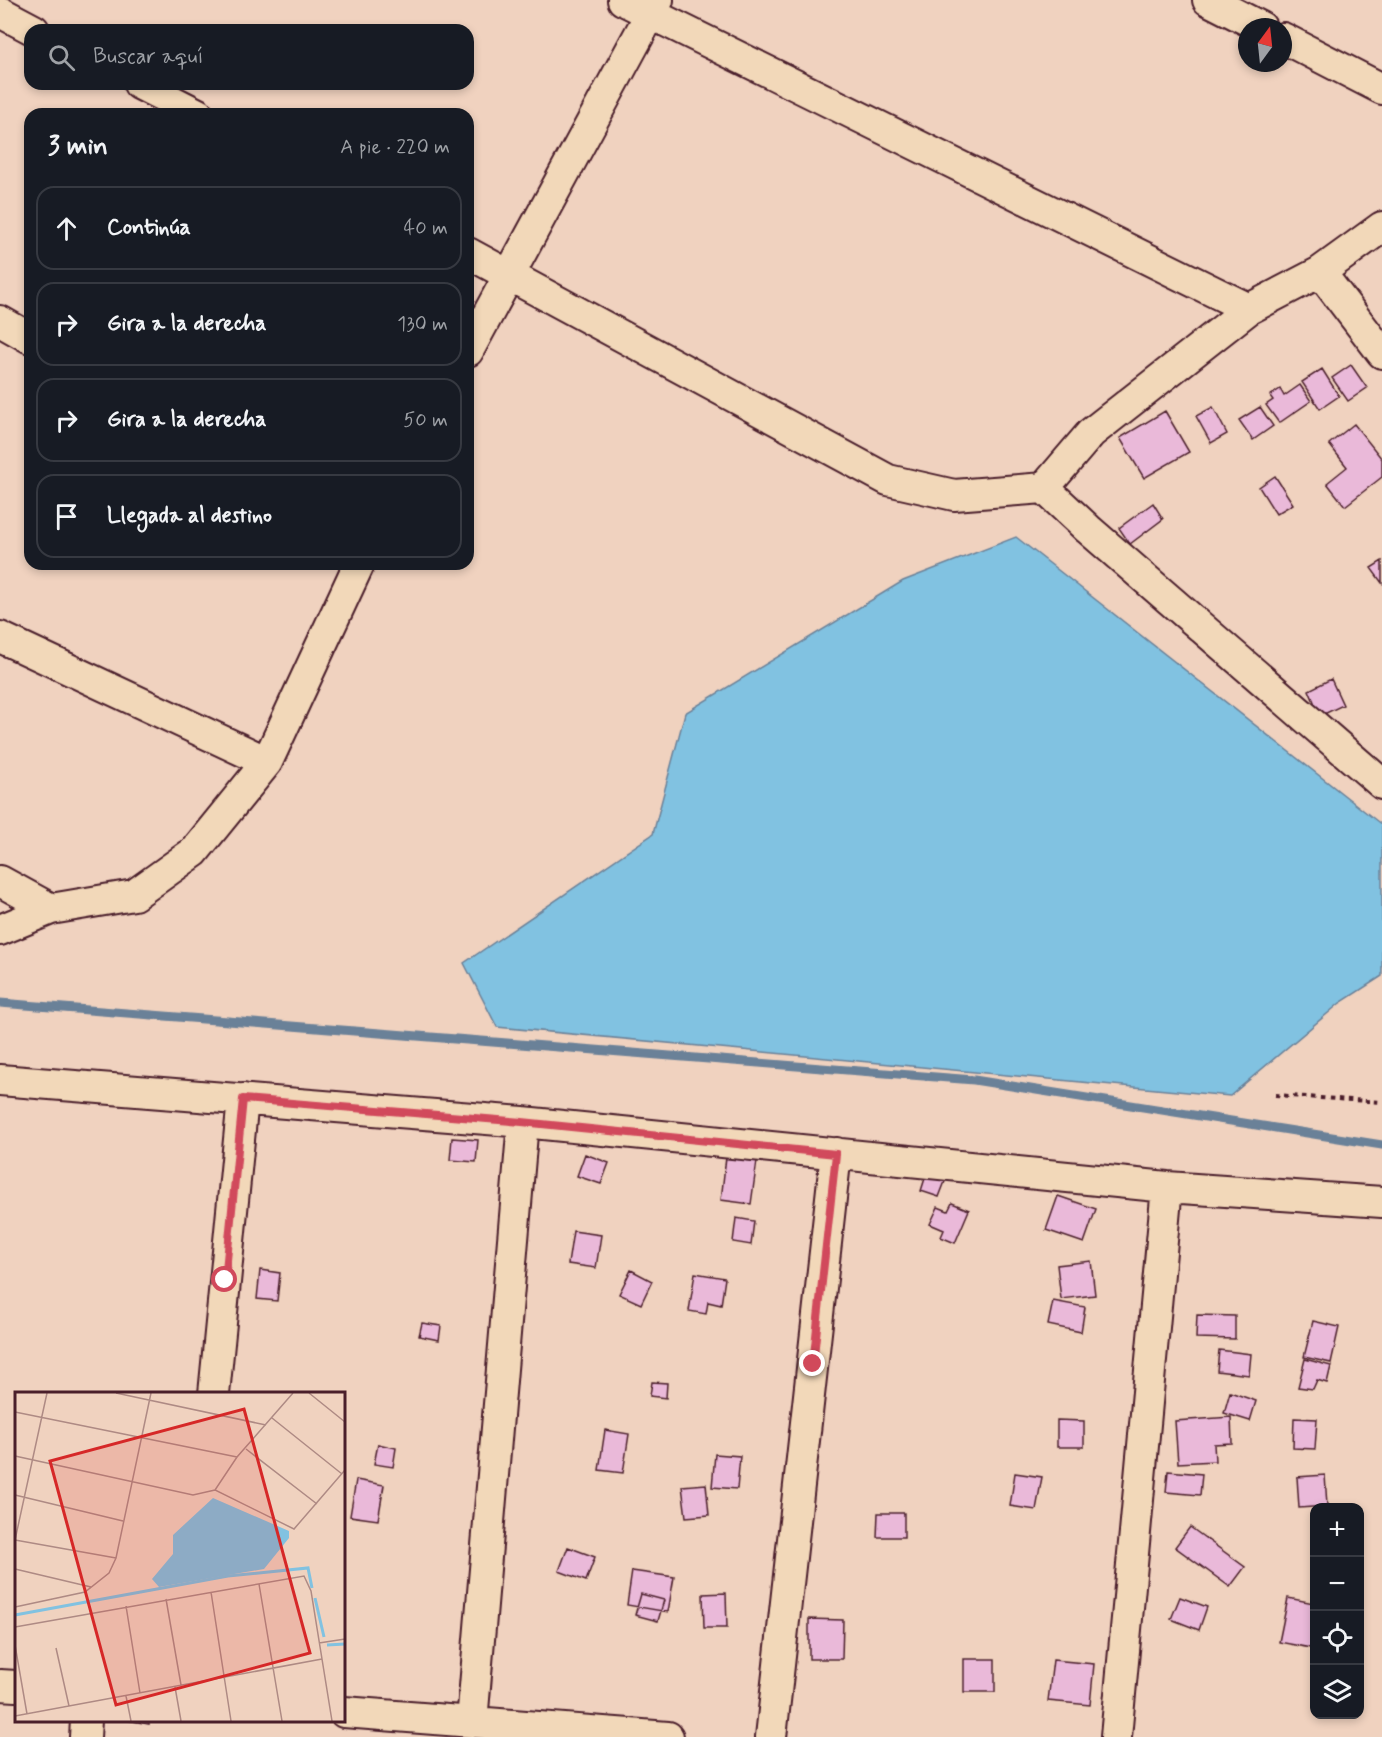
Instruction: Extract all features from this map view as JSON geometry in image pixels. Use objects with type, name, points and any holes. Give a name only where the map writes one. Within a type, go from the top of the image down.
[{"type":"street","points":[[623,0],[654,7],[1249,309]]},
{"type":"street","points":[[1208,0],[1243,18]]},
{"type":"street","points":[[474,339],[654,7]]},
{"type":"street","points":[[0,12],[24,25]]},
{"type":"street","points":[[1292,43],[1382,89]]},
{"type":"street","points":[[151,90],[186,108]]},
{"type":"street","points":[[474,256],[888,480],[954,495],[1044,488],[1091,433],[1249,309],[1320,272],[1382,227]]},
{"type":"street","points":[[1320,272],[1382,353]]},
{"type":"street","points":[[0,321],[24,335]]},
{"type":"street","points":[[1044,488],[1088,529],[1382,784]]},
{"type":"street","points":[[0,930],[51,909],[134,895],[194,852],[267,762],[356,570]]},
{"type":"street","points":[[0,637],[267,762]]},
{"type":"street","points":[[0,881],[51,909]]},
{"type":"street","points":[[0,1080],[522,1122],[1167,1187],[1382,1202]]},
{"type":"street","points":[[214,1392],[243,1099]]},
{"type":"street","points":[[472,1722],[522,1122]]},
{"type":"street","points":[[771,1737],[836,1154]]},
{"type":"street","points":[[1116,1737],[1167,1187]]},
{"type":"street","points":[[0,1685],[15,1686]]},
{"type":"street","points":[[345,1712],[428,1728],[472,1722],[668,1737]]},
{"type":"street","points":[[85,1737],[86,1722]]},
{"type":"path","points":[[1275,1095],[1382,1102]]},
{"type":"water","points":[[1016,537],[1382,825],[1382,976],[1340,1003],[1230,1096],[497,1027],[464,963],[653,834],[685,713],[903,581]]},
{"type":"building","points":[[1351,365],[1367,388],[1348,401],[1332,378]]},
{"type":"building","points":[[1322,369],[1339,396],[1320,409],[1302,382]]},
{"type":"building","points":[[1300,385],[1311,401],[1279,423],[1266,405],[1273,400],[1270,396],[1280,389],[1284,396]]},
{"type":"building","points":[[1213,407],[1227,434],[1211,443],[1196,416]]},
{"type":"building","points":[[1260,407],[1273,426],[1253,440],[1239,420]]},
{"type":"building","points":[[1165,411],[1189,452],[1144,478],[1120,438]]},
{"type":"building","points":[[1354,424],[1382,459],[1382,477],[1345,506],[1327,483],[1347,467],[1329,444]]},
{"type":"building","points":[[1275,476],[1293,504],[1276,514],[1259,487]]},
{"type":"building","points":[[1153,503],[1163,519],[1130,544],[1119,528]]},
{"type":"building","points":[[1382,561],[1382,583],[1371,568]]},
{"type":"building","points":[[1331,679],[1343,705],[1320,716],[1309,690]]},
{"type":"building","points":[[452,1138],[478,1140],[476,1162],[450,1160]]},
{"type":"building","points":[[585,1154],[609,1163],[601,1184],[577,1176]]},
{"type":"building","points":[[726,1157],[757,1161],[751,1204],[721,1200]]},
{"type":"building","points":[[927,1172],[946,1179],[939,1197],[921,1191]]},
{"type":"building","points":[[1058,1196],[1096,1209],[1084,1243],[1046,1230]]},
{"type":"building","points":[[952,1203],[969,1210],[955,1243],[941,1237],[944,1230],[930,1224],[938,1207],[948,1211]]},
{"type":"building","points":[[736,1218],[754,1221],[751,1245],[733,1242]]},
{"type":"building","points":[[573,1231],[601,1235],[596,1268],[568,1264]]},
{"type":"building","points":[[1091,1261],[1095,1295],[1061,1299],[1057,1265]]},
{"type":"building","points":[[260,1270],[280,1273],[277,1301],[257,1299]]},
{"type":"building","points":[[631,1270],[652,1281],[641,1304],[619,1294]]},
{"type":"building","points":[[695,1273],[725,1278],[721,1305],[708,1302],[706,1314],[689,1311]]},
{"type":"building","points":[[1053,1301],[1085,1307],[1081,1332],[1048,1325]]},
{"type":"building","points":[[1197,1315],[1235,1316],[1235,1339],[1196,1338]]},
{"type":"building","points":[[1313,1321],[1339,1327],[1331,1363],[1304,1357]]},
{"type":"building","points":[[422,1323],[441,1326],[439,1340],[419,1336]]},
{"type":"building","points":[[1219,1350],[1251,1354],[1249,1375],[1217,1371]]},
{"type":"building","points":[[1305,1359],[1331,1366],[1327,1383],[1317,1380],[1313,1389],[1298,1387]]},
{"type":"building","points":[[652,1382],[667,1383],[666,1398],[650,1396]]},
{"type":"building","points":[[1230,1392],[1256,1401],[1250,1421],[1224,1413]]},
{"type":"building","points":[[1231,1417],[1232,1443],[1214,1444],[1215,1461],[1178,1463],[1175,1421]]},
{"type":"building","points":[[1294,1418],[1317,1419],[1315,1449],[1293,1448]]},
{"type":"building","points":[[1057,1420],[1084,1421],[1084,1447],[1057,1447]]},
{"type":"building","points":[[605,1430],[629,1434],[623,1473],[599,1470]]},
{"type":"building","points":[[378,1444],[396,1448],[393,1467],[374,1464]]},
{"type":"building","points":[[715,1454],[740,1456],[737,1489],[712,1487]]},
{"type":"building","points":[[1168,1471],[1202,1474],[1200,1495],[1166,1492]]},
{"type":"building","points":[[1015,1473],[1042,1477],[1036,1510],[1010,1506]]},
{"type":"building","points":[[1325,1475],[1327,1503],[1310,1503],[1310,1507],[1299,1508],[1297,1477]]},
{"type":"building","points":[[356,1480],[384,1485],[378,1520],[350,1516]]},
{"type":"building","points":[[706,1484],[709,1515],[686,1517],[682,1486]]},
{"type":"building","points":[[878,1513],[904,1513],[904,1537],[877,1537]]},
{"type":"building","points":[[1190,1527],[1245,1567],[1230,1587],[1175,1547]]},
{"type":"building","points":[[568,1547],[595,1557],[586,1581],[559,1571]]},
{"type":"building","points":[[632,1571],[674,1577],[668,1612],[627,1605]]},
{"type":"building","points":[[726,1593],[727,1628],[704,1628],[703,1594]]},
{"type":"building","points":[[641,1594],[664,1600],[658,1621],[635,1615]]},
{"type":"building","points":[[1180,1597],[1207,1607],[1199,1630],[1171,1619]]},
{"type":"building","points":[[1288,1598],[1310,1602],[1310,1648],[1279,1642]]},
{"type":"building","points":[[809,1619],[843,1620],[842,1659],[809,1659]]},
{"type":"building","points":[[964,1659],[995,1659],[995,1692],[964,1692]]},
{"type":"building","points":[[1053,1660],[1094,1664],[1090,1705],[1048,1701]]},
{"type":"waterway","points":[[0,1003],[974,1080],[1382,1145]]},
{"type":"route","points":[[225,1280],[243,1099],[522,1122],[836,1154],[813,1364]]}]
